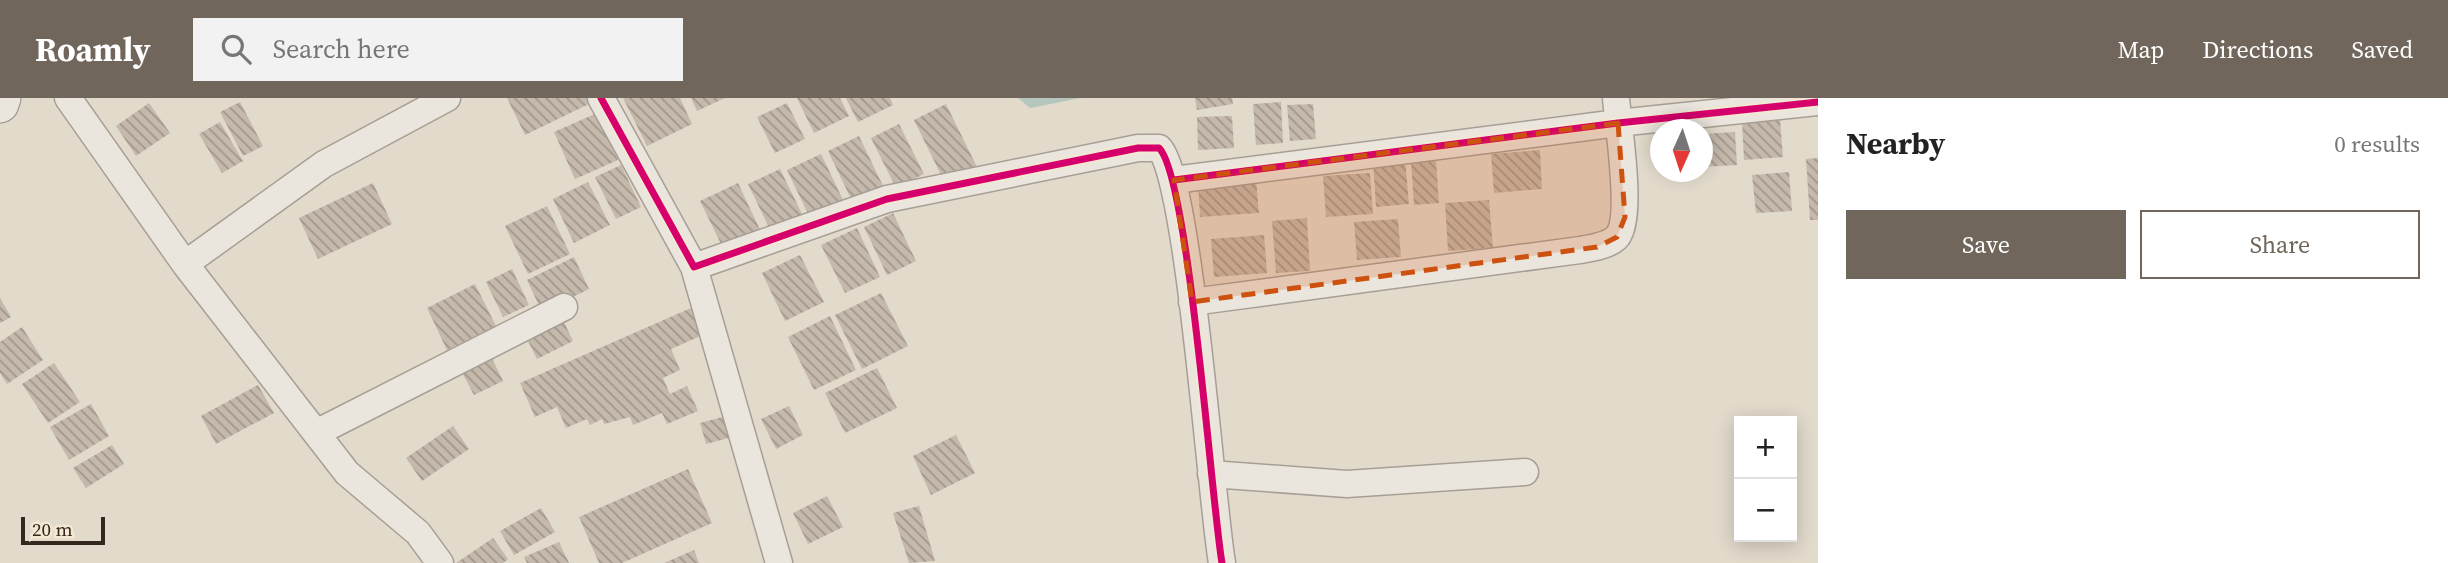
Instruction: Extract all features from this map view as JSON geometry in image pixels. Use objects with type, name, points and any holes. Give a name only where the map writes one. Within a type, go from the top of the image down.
[{"type":"main road","points":[[0,104],[2,98]]},
{"type":"street","points":[[68,98],[185,264],[347,473],[418,533],[440,563]]},
{"type":"street","points":[[601,98],[694,267],[779,563]]},
{"type":"street","points":[[185,264],[324,164],[436,101]]},
{"type":"street","points":[[1174,180],[1617,111],[1818,102]]},
{"type":"street","points":[[1192,302],[1580,250],[1609,242],[1617,237],[1625,217],[1617,111]]},
{"type":"street","points":[[694,267],[887,199],[1138,148],[1159,148],[1174,180],[1192,302],[1222,563]]},
{"type":"street","points":[[316,433],[564,307]]},
{"type":"street","points":[[1211,474],[1347,484],[1525,472]]},
{"type":"highlighted area","points":[[1618,123],[1625,217],[1617,237],[1597,247],[1192,302],[1174,180]]},
{"type":"shaded area","points":[[1018,98],[1081,98],[1030,108]]},
{"type":"building","points":[[507,98],[589,98],[591,103],[525,135]]},
{"type":"building","points":[[623,98],[680,98],[692,124],[647,146]]},
{"type":"building","points":[[691,98],[725,98],[697,111]]},
{"type":"building","points":[[797,98],[840,98],[849,116],[814,133]]},
{"type":"building","points":[[846,98],[890,98],[893,105],[858,122]]},
{"type":"building","points":[[1195,98],[1232,98],[1233,104],[1197,110]]},
{"type":"building","points":[[240,102],[263,146],[243,156],[220,112]]},
{"type":"building","points":[[1281,102],[1283,143],[1256,145],[1253,104]]},
{"type":"building","points":[[149,103],[170,133],[136,156],[116,126]]},
{"type":"building","points":[[787,103],[805,139],[775,153],[757,117]]},
{"type":"building","points":[[946,104],[978,169],[946,185],[914,120]]},
{"type":"building","points":[[1313,104],[1316,139],[1290,141],[1287,105]]},
{"type":"building","points":[[597,113],[618,160],[575,179],[554,132]]},
{"type":"building","points":[[1232,116],[1234,148],[1198,150],[1197,117]]},
{"type":"building","points":[[1780,119],[1783,157],[1744,160],[1742,121]]},
{"type":"building","points":[[220,122],[243,161],[222,173],[199,134]]},
{"type":"building","points":[[899,124],[924,174],[896,188],[871,138]]},
{"type":"building","points":[[1735,132],[1737,165],[1713,166],[1713,133]]},
{"type":"building","points":[[859,136],[884,188],[853,203],[828,151]]},
{"type":"building","points":[[1540,150],[1542,189],[1494,193],[1491,154]]},
{"type":"building","points":[[821,154],[845,204],[811,220],[787,170]]},
{"type":"building","points":[[1818,158],[1818,220],[1810,220],[1806,159]]},
{"type":"building","points":[[1405,159],[1409,204],[1376,207],[1373,161]]},
{"type":"building","points":[[1436,160],[1439,203],[1414,205],[1411,162]]},
{"type":"building","points":[[621,165],[641,207],[616,219],[595,177]]},
{"type":"building","points":[[780,169],[805,220],[773,236],[748,184]]},
{"type":"building","points":[[1789,172],[1792,211],[1756,213],[1752,175]]},
{"type":"building","points":[[1370,173],[1373,214],[1326,217],[1323,176]]},
{"type":"building","points":[[1256,180],[1259,213],[1200,217],[1198,184]]},
{"type":"building","points":[[588,182],[610,225],[574,243],[553,199]]},
{"type":"building","points":[[373,183],[392,224],[318,259],[299,218]]},
{"type":"building","points":[[738,183],[763,236],[726,254],[700,201]]},
{"type":"building","points":[[1489,200],[1493,248],[1448,251],[1445,203]]},
{"type":"building","points":[[547,206],[570,254],[528,274],[505,226]]},
{"type":"building","points":[[893,213],[916,261],[887,275],[864,227]]},
{"type":"building","points":[[1307,218],[1310,271],[1276,273],[1272,221]]},
{"type":"building","points":[[1398,219],[1401,257],[1357,260],[1354,222]]},
{"type":"building","points":[[857,228],[880,277],[845,293],[821,245]]},
{"type":"building","points":[[1264,235],[1267,273],[1214,277],[1211,239]]},
{"type":"building","points":[[800,255],[824,302],[785,321],[762,273]]},
{"type":"building","points":[[574,257],[589,289],[542,312],[527,280]]},
{"type":"building","points":[[512,269],[529,305],[503,317],[486,282]]},
{"type":"building","points":[[475,284],[496,326],[447,350],[427,308]]},
{"type":"building","points":[[881,293],[908,346],[862,369],[835,315]]},
{"type":"building","points":[[0,298],[11,317],[0,323]]},
{"type":"building","points":[[691,308],[703,335],[671,349],[680,370],[663,378],[670,394],[687,386],[698,411],[667,424],[662,413],[633,425],[630,417],[604,424],[602,419],[590,425],[587,419],[566,428],[557,407],[535,417],[520,383]]},
{"type":"building","points":[[560,314],[573,341],[537,359],[523,331]]},
{"type":"building","points":[[830,316],[856,370],[814,390],[788,337]]},
{"type":"building","points":[[22,327],[43,360],[7,384],[0,373],[0,342]]},
{"type":"building","points":[[489,352],[503,381],[474,395],[459,367]]},
{"type":"building","points":[[54,363],[80,402],[48,423],[22,384]]},
{"type":"building","points":[[877,368],[897,408],[845,433],[825,393]]},
{"type":"building","points":[[258,385],[274,413],[216,444],[201,416]]},
{"type":"building","points":[[91,404],[109,436],[69,460],[50,427]]},
{"type":"building","points":[[789,406],[803,435],[776,449],[761,419]]},
{"type":"building","points":[[734,414],[740,435],[706,444],[700,423]]},
{"type":"building","points":[[453,426],[469,449],[422,481],[406,458]]},
{"type":"building","points":[[956,435],[975,473],[931,495],[913,456]]},
{"type":"building","points":[[112,445],[124,464],[86,488],[73,468]]},
{"type":"building","points":[[688,469],[712,523],[622,563],[599,563],[579,517]]},
{"type":"building","points":[[827,496],[843,527],[808,544],[793,513]]},
{"type":"building","points":[[919,506],[935,561],[909,563],[893,513]]},
{"type":"building","points":[[541,508],[555,532],[514,555],[500,531]]},
{"type":"building","points":[[493,538],[508,559],[503,563],[456,563]]},
{"type":"building","points":[[559,542],[569,563],[527,563],[524,557]]},
{"type":"building","points":[[694,550],[699,563],[664,563]]},
{"type":"cycle path","points":[[601,98],[694,267],[887,199],[1138,148],[1159,148],[1170,172],[1189,275],[1222,563]]},
{"type":"cycle path","points":[[1174,180],[1618,123],[1818,102]]}]
